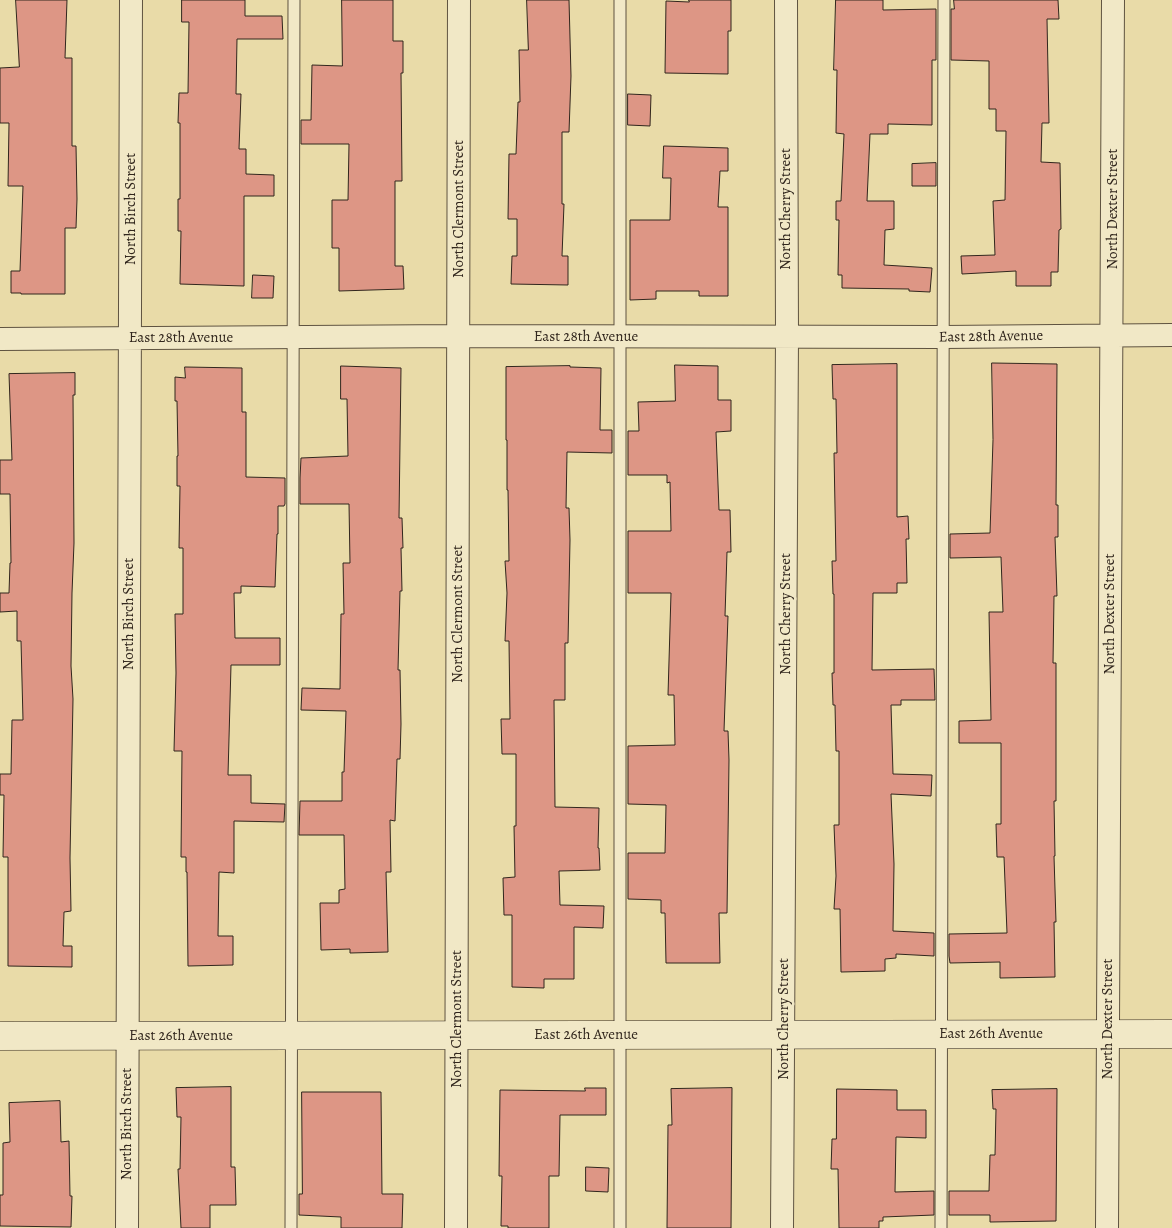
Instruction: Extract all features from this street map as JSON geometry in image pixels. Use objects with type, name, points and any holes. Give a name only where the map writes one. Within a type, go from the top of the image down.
[{"type":"street","name":"North Birch Street","points":[[127,1228],[131,0]]},
{"type":"street","name":"North Clermont Street","points":[[456,1228],[459,0]]},
{"type":"street","name":"North Cherry Street","points":[[782,1228],[787,336],[786,0]]},
{"type":"street","name":"North Dexter Street","points":[[1107,1228],[1113,0]]},
{"type":"street","name":"East 28th Avenue","points":[[0,338],[458,336],[620,338],[1172,335]]},
{"type":"street","name":"East 26th Avenue","points":[[0,1036],[1172,1034]]},
{"type":"lane","points":[[291,1228],[294,0]]},
{"type":"lane","points":[[620,0],[620,1228]]},
{"type":"lane","points":[[941,1228],[944,0]]},
{"type":"building","points":[[16,0],[67,0],[65,58],[72,58],[72,146],[76,146],[77,199],[76,228],[65,228],[65,294],[11,293],[11,271],[20,271],[23,186],[8,186],[9,123],[0,123],[0,68],[19,67]]},
{"type":"building","points":[[182,0],[245,0],[245,16],[282,16],[283,39],[237,39],[236,94],[241,94],[239,149],[246,149],[246,174],[274,175],[274,196],[244,196],[244,286],[180,284],[181,231],[178,231],[178,199],[180,199],[179,93],[188,93],[189,22],[182,22]]},
{"type":"building","points":[[342,0],[393,0],[393,41],[403,41],[403,73],[401,73],[402,181],[395,181],[395,266],[403,266],[404,289],[339,291],[339,248],[332,248],[332,200],[348,200],[349,144],[301,144],[301,120],[311,120],[312,65],[342,66]]},
{"type":"building","points":[[527,0],[569,0],[571,76],[569,132],[562,132],[562,204],[564,204],[562,256],[568,256],[568,285],[511,284],[512,256],[517,256],[517,219],[508,219],[509,154],[516,154],[518,102],[520,102],[519,50],[528,50]]},
{"type":"building","points":[[689,0],[731,0],[731,31],[728,31],[728,74],[665,73],[666,1],[689,2]]},
{"type":"building","points":[[836,0],[883,0],[883,10],[936,9],[936,60],[932,60],[932,125],[888,124],[888,134],[870,134],[867,201],[894,201],[894,229],[885,230],[884,265],[932,268],[930,292],[909,291],[909,289],[842,288],[842,275],[838,275],[839,220],[836,220],[836,201],[841,201],[844,134],[836,133],[837,70],[834,70]]},
{"type":"building","points":[[954,0],[1058,0],[1059,19],[1047,19],[1049,123],[1042,123],[1041,162],[1060,163],[1061,229],[1059,230],[1058,272],[1051,272],[1051,286],[1016,286],[1016,271],[962,274],[961,256],[995,255],[993,201],[1005,200],[1006,131],[996,131],[996,109],[989,109],[989,61],[951,60],[951,9],[954,9]]},
{"type":"building","points":[[628,94],[651,95],[650,126],[628,125]]},
{"type":"building","points":[[664,146],[728,148],[728,171],[720,171],[718,207],[728,207],[728,296],[699,296],[699,291],[656,291],[656,299],[630,300],[630,220],[670,220],[671,178],[663,178]]},
{"type":"building","points":[[936,163],[936,186],[912,186],[912,164]]},
{"type":"building","points":[[253,275],[274,276],[273,298],[252,298]]},
{"type":"building","points":[[992,363],[1057,364],[1056,505],[1058,505],[1058,537],[1055,537],[1057,596],[1054,596],[1053,663],[1056,663],[1056,801],[1054,801],[1055,977],[1000,978],[1000,962],[950,963],[949,956],[949,934],[1007,933],[1004,857],[997,857],[996,824],[1001,824],[1001,743],[959,743],[959,721],[991,720],[989,612],[1003,612],[1001,557],[950,558],[950,534],[990,533],[993,440]]},
{"type":"building","points":[[897,364],[897,517],[908,516],[909,539],[906,539],[907,583],[897,583],[897,593],[873,593],[872,670],[934,669],[935,700],[901,700],[901,705],[891,705],[893,774],[932,775],[931,796],[891,794],[894,864],[893,931],[934,933],[934,956],[896,954],[896,958],[885,959],[885,971],[841,972],[840,909],[834,909],[836,876],[834,825],[839,825],[839,751],[836,751],[832,673],[834,673],[834,594],[832,561],[836,561],[834,453],[837,453],[836,399],[833,399],[832,365]]},
{"type":"building","points":[[675,365],[718,366],[718,400],[731,400],[731,431],[716,432],[719,510],[730,510],[731,552],[727,552],[725,616],[728,616],[724,731],[728,731],[729,760],[727,913],[719,913],[720,963],[666,963],[665,913],[661,913],[661,900],[628,899],[628,853],[665,853],[666,805],[628,804],[628,746],[675,745],[674,695],[668,695],[671,593],[628,593],[628,531],[671,531],[670,482],[667,483],[667,475],[628,475],[628,431],[639,431],[638,402],[675,401]]},
{"type":"building","points":[[341,366],[401,368],[399,518],[402,518],[403,548],[401,548],[402,591],[400,591],[398,670],[400,670],[401,724],[400,759],[397,759],[395,821],[390,820],[391,872],[386,872],[388,952],[350,953],[350,949],[321,950],[320,903],[339,903],[339,890],[345,889],[344,835],[299,835],[300,801],[342,801],[346,711],[301,710],[302,688],[340,689],[341,614],[344,614],[343,563],[350,563],[349,504],[300,504],[301,458],[348,456],[347,399],[341,399]]},
{"type":"building","points":[[570,366],[601,368],[600,430],[612,430],[612,453],[567,452],[566,508],[569,508],[570,540],[568,643],[565,643],[565,700],[554,700],[555,807],[599,808],[598,848],[600,870],[559,871],[560,905],[604,906],[603,928],[574,927],[574,979],[544,979],[544,988],[512,987],[512,915],[504,915],[503,878],[515,877],[516,754],[502,754],[501,719],[510,719],[509,641],[505,641],[507,593],[505,561],[509,561],[506,367]]},
{"type":"building","points":[[185,367],[242,368],[242,412],[246,412],[246,477],[285,478],[285,504],[284,506],[278,506],[275,587],[241,586],[241,593],[234,593],[235,638],[280,638],[280,665],[231,665],[228,775],[251,775],[251,803],[285,804],[284,822],[234,821],[234,873],[219,872],[218,936],[233,936],[233,965],[188,966],[187,872],[186,857],[181,857],[182,751],[174,751],[175,614],[183,614],[183,548],[179,548],[180,486],[177,486],[177,401],[175,401],[175,377],[185,378]]},
{"type":"building","points":[[75,373],[75,395],[73,395],[74,543],[71,666],[73,699],[71,911],[64,912],[63,946],[72,946],[72,967],[8,966],[8,857],[3,857],[4,795],[0,795],[0,774],[11,774],[12,720],[23,720],[21,641],[17,641],[17,611],[0,612],[0,593],[9,593],[11,563],[10,494],[0,494],[0,460],[12,460],[9,374]]},
{"type":"building","points":[[231,1087],[231,1167],[235,1167],[236,1205],[210,1205],[210,1228],[181,1228],[178,1169],[180,1169],[181,1117],[177,1117],[176,1088]]},
{"type":"building","points":[[585,1088],[606,1088],[606,1115],[560,1115],[559,1176],[549,1176],[549,1228],[508,1228],[508,1226],[501,1226],[502,1176],[499,1176],[500,1090],[585,1091]]},
{"type":"building","points":[[732,1088],[731,1228],[667,1228],[668,1125],[672,1125],[671,1089]]},
{"type":"building","points":[[837,1089],[897,1090],[897,1110],[926,1110],[926,1138],[896,1137],[895,1192],[934,1191],[934,1215],[883,1217],[883,1221],[879,1221],[879,1228],[839,1228],[838,1169],[831,1169],[832,1139],[836,1139]]},
{"type":"building","points":[[1057,1089],[1056,1221],[990,1222],[990,1215],[949,1215],[949,1191],[989,1191],[990,1155],[995,1155],[996,1109],[993,1109],[992,1090]]},
{"type":"building","points":[[302,1092],[381,1092],[382,1194],[403,1194],[402,1228],[341,1228],[341,1217],[299,1215],[299,1194],[302,1194]]},
{"type":"building","points":[[60,1101],[61,1142],[69,1141],[70,1196],[72,1196],[71,1227],[0,1226],[0,1195],[3,1195],[3,1143],[10,1142],[9,1103]]},
{"type":"building","points":[[586,1167],[609,1168],[608,1192],[586,1191]]}]
